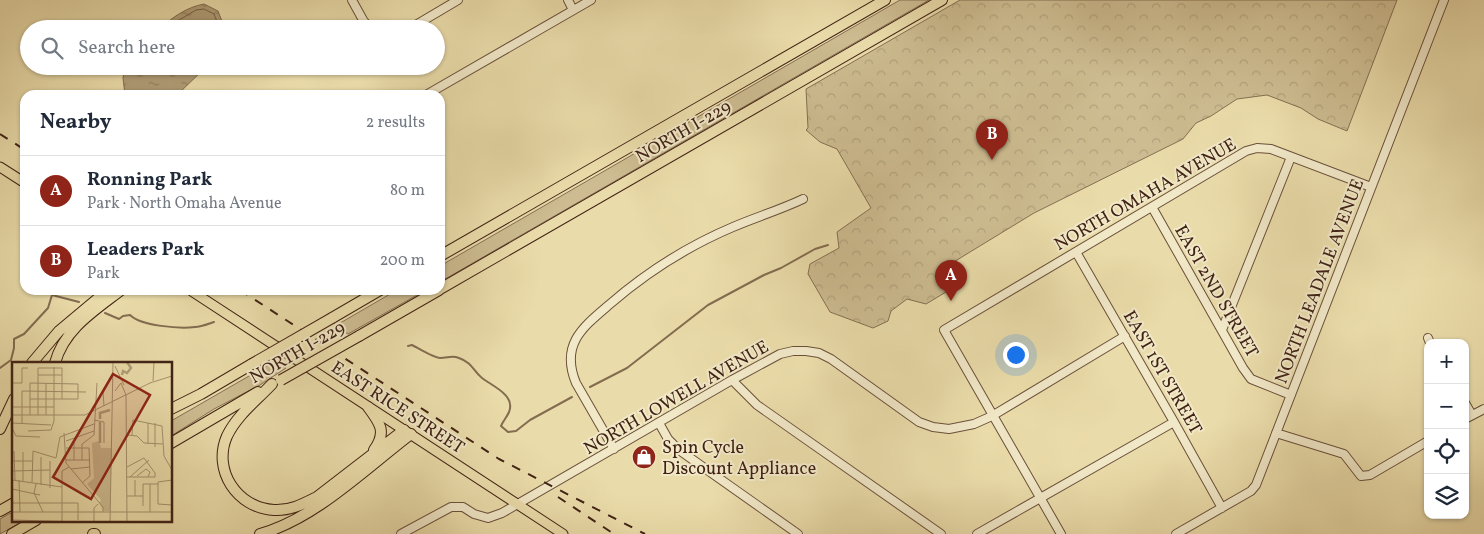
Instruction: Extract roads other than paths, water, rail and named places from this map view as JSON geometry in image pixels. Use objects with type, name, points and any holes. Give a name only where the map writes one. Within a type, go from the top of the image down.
[{"type":"highway","name":"NORTH I-229","points":[[445,253],[885,0]]},
{"type":"highway","name":"NORTH I-229","points":[[445,287],[942,0]]},
{"type":"highway","points":[[33,362],[58,331],[102,295]]},
{"type":"highway","points":[[55,362],[62,345],[74,328],[115,295]]},
{"type":"highway","name":"NORTH I-229","points":[[172,409],[371,295]]},
{"type":"highway","name":"NORTH I-229","points":[[172,441],[430,295]]},
{"type":"highway","points":[[277,382],[242,414],[228,435],[224,446],[223,467],[233,490],[245,500],[264,509],[293,508],[317,497],[367,458],[407,432]]},
{"type":"highway","points":[[0,429],[12,403]]},
{"type":"highway","points":[[367,458],[377,446],[382,435],[379,423],[368,407]]},
{"type":"highway","points":[[260,534],[280,528],[307,513],[333,495],[407,432]]},
{"type":"highway","points":[[0,511],[12,504]]},
{"type":"highway","points":[[12,534],[33,522]]},
{"type":"main road","points":[[0,167],[20,180]]},
{"type":"main road","name":"EAST RICE STREET","points":[[198,295],[563,534]]},
{"type":"street","points":[[352,0],[363,20]]},
{"type":"street","points":[[424,20],[458,0]]},
{"type":"street","points":[[568,0],[573,10]]},
{"type":"street","points":[[435,90],[591,0]]},
{"type":"street","name":"NORTH LEADALE AVENUE","points":[[1176,534],[1254,488],[1444,0]]},
{"type":"street","name":"NORTH OMAHA AVENUE","points":[[992,416],[944,330],[1246,151],[1257,148],[1271,149],[1371,187]]},
{"type":"street","points":[[1222,330],[1291,157]]},
{"type":"street","points":[[614,448],[571,372],[572,347],[580,332],[622,294],[650,272],[676,256],[733,227],[785,208],[803,198]]},
{"type":"street","name":"EAST 2ND STREET","points":[[1152,206],[1251,379],[1291,395]]},
{"type":"street","name":"EAST 1ST STREET","points":[[1076,252],[1222,508]]},
{"type":"street","name":"NORTH LOWELL AVENUE","points":[[401,534],[451,507],[463,507],[474,514],[488,518],[502,513],[780,354],[793,351],[819,353],[831,359],[926,425],[959,428],[992,416],[1125,336]]},
{"type":"street","points":[[732,380],[757,405],[941,534]]},
{"type":"street","points":[[1469,417],[1484,409]]},
{"type":"street","points":[[992,416],[1061,534]]},
{"type":"street","points":[[977,534],[1174,422]]},
{"type":"street","points":[[658,423],[668,439],[680,450],[798,534]]},
{"type":"street","points":[[1276,433],[1341,452],[1361,476],[1370,475],[1424,443]]},
{"type":"water","points":[[204,4],[218,11],[222,20],[170,20],[192,7]]},
{"type":"water","points":[[124,75],[198,75],[182,90],[124,90]]},
{"type":"waterway","points":[[590,387],[627,368],[708,305],[815,249],[828,245]]},
{"type":"waterway","points":[[0,368],[11,360],[14,339],[24,334],[48,308],[52,295],[79,302]]},
{"type":"waterway","points":[[105,313],[119,319],[130,315],[143,322],[171,327],[197,327],[214,322]]},
{"type":"waterway","points":[[408,346],[412,345],[437,358],[454,357],[464,360],[482,378],[502,392],[509,401],[510,406],[501,426],[508,432],[516,431],[530,420],[572,397]]},
{"type":"railway","points":[[0,134],[20,147]]},
{"type":"railway","points":[[248,295],[499,459],[645,534]]},
{"type":"railway","points":[[558,497],[614,534]]},
{"type":"place","name":"Leaders Park","points":[[992,160]]},
{"type":"place","name":"Ronning Park","points":[[951,301]]},
{"type":"place","name":"Spin Cycle Discount Appliance","points":[[644,457]]}]
